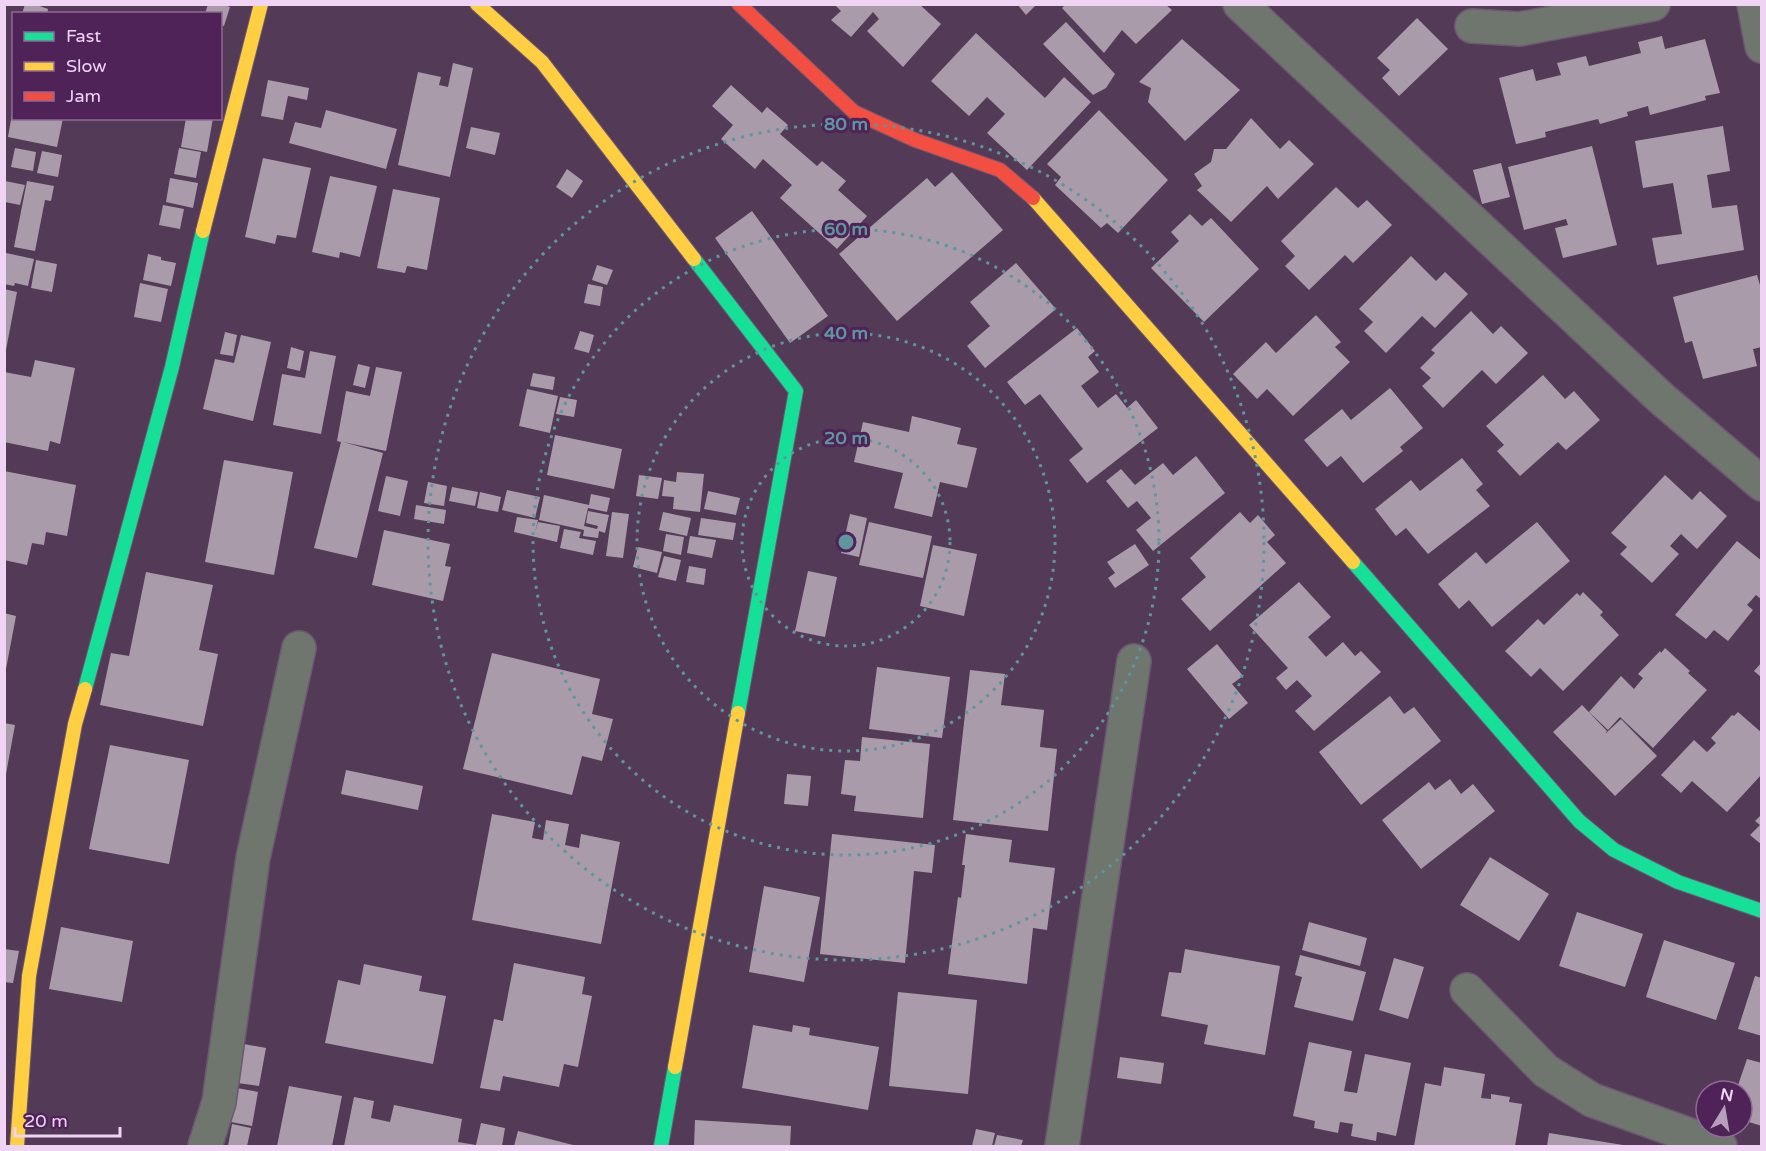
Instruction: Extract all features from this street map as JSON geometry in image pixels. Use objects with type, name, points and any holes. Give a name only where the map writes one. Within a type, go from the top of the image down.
[{"type":"street","points":[[17,1146],[29,976],[75,724],[172,367],[214,182],[261,4]]},
{"type":"street","points":[[477,4],[542,62],[796,391],[661,1146]]},
{"type":"street","points":[[739,4],[854,112],[915,140],[1000,170],[1037,201],[1579,821],[1614,850],[1678,882],[1761,911]]},
{"type":"street","points":[[1240,4],[1662,399],[1761,484]]},
{"type":"street","points":[[1472,26],[1520,29],[1653,4]]},
{"type":"street","points":[[1754,4],[1761,46]]},
{"type":"street","points":[[205,1146],[219,1102],[253,858],[299,648]]},
{"type":"street","points":[[1062,1146],[1134,661]]},
{"type":"street","points":[[1467,990],[1546,1071],[1592,1100],[1720,1146]]},
{"type":"building","points":[[25,4],[34,4],[48,9],[47,12],[23,12]]},
{"type":"building","points":[[208,4],[230,7],[224,26],[222,26],[222,12],[206,12]]},
{"type":"building","points":[[834,4],[919,4],[941,24],[903,67],[867,31],[879,19],[873,12],[851,37],[831,20],[841,11]]},
{"type":"building","points":[[1017,4],[1037,4],[1026,15]]},
{"type":"building","points":[[1066,4],[1165,4],[1172,10],[1136,44],[1122,30],[1104,53],[1062,8]]},
{"type":"building","points":[[1417,18],[1448,49],[1399,96],[1382,78],[1390,70],[1377,58]]},
{"type":"building","points":[[1066,22],[1115,74],[1106,88],[1093,95],[1043,44]]},
{"type":"building","points":[[976,33],[1045,98],[1064,77],[1091,102],[1027,170],[987,133],[1005,114],[987,97],[969,116],[931,81]]},
{"type":"building","points":[[1662,36],[1665,49],[1705,39],[1720,93],[1705,96],[1706,100],[1650,115],[1648,106],[1627,112],[1628,116],[1600,124],[1598,119],[1545,132],[1546,137],[1516,144],[1499,78],[1533,69],[1536,81],[1561,75],[1557,63],[1586,56],[1589,66],[1641,53],[1638,42]]},
{"type":"building","points":[[1182,39],[1240,90],[1185,141],[1148,102],[1151,88],[1139,82]]},
{"type":"building","points":[[453,63],[473,68],[450,177],[398,165],[418,72],[441,77],[439,85],[448,87]]},
{"type":"building","points":[[268,80],[309,88],[307,100],[288,96],[283,120],[261,116]]},
{"type":"building","points":[[731,85],[762,113],[767,107],[788,125],[780,134],[817,166],[822,161],[846,181],[838,190],[867,216],[837,249],[780,198],[792,185],[763,159],[755,169],[721,139],[733,125],[712,106]]},
{"type":"building","points":[[326,110],[397,129],[386,169],[289,143],[295,122],[321,128]]},
{"type":"building","points":[[1099,110],[1168,180],[1118,233],[1107,223],[1101,228],[1055,185],[1061,177],[1047,164]]},
{"type":"building","points":[[12,114],[12,120],[63,120],[57,147],[8,137]]},
{"type":"building","points":[[1251,118],[1280,149],[1289,140],[1314,164],[1278,199],[1267,186],[1231,222],[1197,190],[1202,186],[1194,174],[1211,162],[1214,149],[1226,149]]},
{"type":"building","points":[[186,120],[213,120],[207,152],[181,147]]},
{"type":"building","points":[[1723,126],[1730,171],[1707,175],[1712,208],[1737,205],[1744,250],[1657,265],[1652,238],[1682,234],[1673,183],[1643,188],[1635,141]]},
{"type":"building","points":[[471,127],[500,133],[495,155],[466,148]]},
{"type":"building","points":[[1592,146],[1617,245],[1563,258],[1555,228],[1568,225],[1566,219],[1524,230],[1508,167]]},
{"type":"building","points":[[15,148],[36,152],[33,171],[11,167]]},
{"type":"building","points":[[179,148],[201,152],[196,178],[174,174]]},
{"type":"building","points":[[42,151],[62,155],[58,177],[37,173]]},
{"type":"building","points":[[263,158],[311,168],[296,238],[277,235],[275,244],[245,237]]},
{"type":"building","points":[[1501,163],[1510,197],[1482,204],[1473,170]]},
{"type":"building","points":[[567,169],[583,181],[572,198],[556,187]]},
{"type":"building","points":[[952,172],[1003,230],[897,321],[839,254],[927,178],[935,187]]},
{"type":"building","points":[[330,176],[377,186],[360,257],[340,252],[339,258],[312,252]]},
{"type":"building","points":[[170,178],[198,183],[193,208],[166,202]]},
{"type":"building","points":[[5,181],[25,185],[20,205],[5,202]]},
{"type":"building","points":[[27,181],[54,186],[51,201],[45,200],[35,251],[14,247]]},
{"type":"building","points":[[1336,187],[1358,208],[1367,200],[1392,225],[1353,263],[1345,255],[1309,290],[1285,266],[1295,256],[1281,241]]},
{"type":"building","points":[[393,189],[440,198],[427,270],[407,266],[405,273],[377,268]]},
{"type":"building","points":[[163,205],[184,209],[180,229],[159,225]]},
{"type":"building","points":[[752,211],[828,316],[790,343],[715,238]]},
{"type":"building","points":[[1190,214],[1202,226],[1211,218],[1259,269],[1204,322],[1151,268],[1179,241],[1171,232]]},
{"type":"building","points":[[6,253],[34,259],[28,286],[15,283],[14,286],[4,284]]},
{"type":"building","points":[[148,254],[176,263],[171,286],[143,280]]},
{"type":"building","points":[[1411,256],[1436,281],[1445,272],[1468,294],[1435,328],[1422,316],[1386,353],[1364,331],[1373,322],[1359,309]]},
{"type":"building","points":[[36,260],[57,264],[52,292],[31,288]]},
{"type":"building","points":[[1016,263],[1056,309],[985,368],[967,346],[990,326],[970,302]]},
{"type":"building","points":[[597,265],[613,270],[607,285],[592,280]]},
{"type":"building","points":[[1757,275],[1762,292],[1762,347],[1753,349],[1757,366],[1703,379],[1692,341],[1685,343],[1673,297]]},
{"type":"building","points":[[140,283],[168,289],[161,322],[134,317]]},
{"type":"building","points":[[588,284],[603,287],[600,306],[584,303]]},
{"type":"building","points":[[4,289],[17,292],[6,350],[4,350]]},
{"type":"building","points":[[1471,311],[1493,334],[1501,326],[1528,353],[1496,384],[1482,370],[1443,408],[1422,386],[1431,378],[1420,368],[1435,353],[1431,350]]},
{"type":"building","points":[[1316,315],[1341,342],[1335,347],[1350,362],[1293,416],[1267,389],[1257,399],[1233,374],[1266,342],[1276,353]]},
{"type":"building","points":[[1077,328],[1095,351],[1088,357],[1099,372],[1081,386],[1098,408],[1116,394],[1127,408],[1136,400],[1158,428],[1087,483],[1069,460],[1083,449],[1040,394],[1025,405],[1007,382]]},
{"type":"building","points":[[580,331],[594,335],[589,353],[574,349]]},
{"type":"building","points":[[225,332],[237,335],[233,356],[220,354]]},
{"type":"building","points":[[241,335],[271,342],[253,421],[203,409],[215,359],[234,363]]},
{"type":"building","points":[[291,347],[304,351],[300,371],[287,368]]},
{"type":"building","points":[[310,351],[336,356],[321,434],[273,425],[282,374],[305,378]]},
{"type":"building","points":[[35,360],[75,368],[60,444],[50,441],[48,451],[4,442],[4,372],[31,377]]},
{"type":"building","points":[[358,364],[370,367],[365,388],[353,385]]},
{"type":"building","points":[[376,367],[402,372],[386,451],[343,442],[383,453],[357,558],[314,548],[341,442],[337,441],[346,391],[370,396]]},
{"type":"building","points":[[533,373],[555,377],[553,390],[530,386]]},
{"type":"building","points":[[1543,375],[1565,399],[1574,391],[1600,420],[1566,450],[1558,442],[1520,476],[1497,451],[1504,445],[1486,426]]},
{"type":"building","points":[[1390,388],[1423,428],[1400,447],[1403,451],[1363,483],[1341,456],[1327,467],[1304,440],[1342,409],[1351,420]]},
{"type":"building","points":[[527,389],[558,396],[550,433],[519,426]]},
{"type":"building","points":[[560,397],[577,400],[574,417],[556,414]]},
{"type":"building","points":[[912,416],[961,428],[957,444],[977,448],[967,488],[940,482],[932,517],[894,508],[903,473],[854,462],[863,422],[909,432]]},
{"type":"building","points":[[555,435],[622,449],[614,489],[547,475]]},
{"type":"building","points":[[1196,456],[1225,493],[1153,551],[1136,530],[1151,518],[1137,501],[1128,508],[1106,481],[1121,469],[1135,485],[1163,463],[1173,475]]},
{"type":"building","points":[[1462,458],[1483,484],[1476,490],[1490,506],[1428,554],[1406,528],[1396,536],[1375,509],[1411,480],[1420,491]]},
{"type":"building","points":[[224,460],[293,472],[274,575],[205,562]]},
{"type":"building","points":[[4,471],[76,485],[67,536],[46,532],[44,545],[32,543],[27,565],[4,560]]},
{"type":"building","points":[[677,472],[704,474],[700,512],[673,509],[674,497],[662,496],[664,480],[676,482]]},
{"type":"building","points":[[639,475],[662,478],[658,499],[636,496]]},
{"type":"building","points":[[1665,475],[1692,500],[1700,491],[1727,516],[1697,549],[1681,534],[1670,546],[1679,554],[1652,583],[1620,554],[1627,547],[1611,533]]},
{"type":"building","points":[[386,476],[408,481],[400,516],[378,511]]},
{"type":"building","points":[[428,482],[447,486],[444,506],[424,503]]},
{"type":"building","points":[[452,487],[478,492],[475,506],[449,501]]},
{"type":"building","points":[[507,490],[540,497],[535,518],[502,510]]},
{"type":"building","points":[[708,491],[740,498],[736,515],[704,509]]},
{"type":"building","points":[[480,492],[501,497],[498,512],[477,508]]},
{"type":"building","points":[[591,494],[610,498],[607,512],[588,508],[584,526],[597,529],[598,526],[586,523],[588,511],[609,515],[605,533],[599,531],[598,538],[583,536],[584,530],[539,520],[544,495],[589,505]]},
{"type":"building","points":[[416,505],[446,510],[444,524],[414,519]]},
{"type":"building","points":[[612,512],[629,514],[623,558],[606,556]]},
{"type":"building","points":[[663,512],[691,518],[687,536],[659,530]]},
{"type":"building","points":[[1240,512],[1250,523],[1258,515],[1275,535],[1267,542],[1286,563],[1210,631],[1181,599],[1206,577],[1190,558]]},
{"type":"building","points":[[850,514],[867,518],[859,557],[841,553]]},
{"type":"building","points":[[517,517],[538,520],[535,533],[538,522],[560,526],[557,542],[514,532]]},
{"type":"building","points":[[701,518],[736,523],[733,540],[698,535]]},
{"type":"building","points":[[869,522],[932,536],[923,578],[859,565]]},
{"type":"building","points":[[1537,522],[1570,561],[1492,627],[1469,600],[1459,609],[1438,584],[1476,552],[1486,564]]},
{"type":"building","points":[[564,529],[581,532],[579,538],[596,541],[593,555],[560,548]]},
{"type":"building","points":[[384,530],[450,544],[445,566],[451,567],[443,601],[372,585]]},
{"type":"building","points":[[666,534],[684,537],[681,555],[663,551]]},
{"type":"building","points":[[690,536],[716,540],[712,558],[687,553]]},
{"type":"building","points":[[1737,541],[1762,561],[1762,600],[1756,595],[1747,605],[1753,610],[1728,641],[1714,630],[1706,639],[1675,615]]},
{"type":"building","points":[[1135,544],[1149,565],[1115,588],[1108,578],[1115,573],[1107,562]]},
{"type":"building","points":[[933,545],[977,554],[964,616],[920,606]]},
{"type":"building","points":[[638,547],[662,552],[657,573],[633,567]]},
{"type":"building","points":[[664,556],[681,560],[676,581],[658,577]]},
{"type":"building","points":[[689,566],[706,569],[704,585],[686,582]]},
{"type":"building","points":[[808,571],[837,577],[825,637],[795,631]]},
{"type":"building","points":[[146,572],[213,585],[199,650],[218,654],[203,726],[100,705],[111,653],[129,656]]},
{"type":"building","points":[[1299,582],[1331,617],[1308,637],[1326,657],[1343,642],[1355,656],[1361,651],[1381,672],[1314,731],[1295,711],[1312,696],[1297,680],[1286,690],[1276,678],[1288,668],[1249,625]]},
{"type":"building","points":[[1583,592],[1603,612],[1600,615],[1619,635],[1563,691],[1540,668],[1531,677],[1505,651],[1538,619],[1544,625],[1577,593],[1580,596]]},
{"type":"building","points":[[4,613],[16,616],[6,669],[4,668]]},
{"type":"building","points":[[1217,644],[1243,676],[1232,684],[1248,703],[1229,719],[1187,669]]},
{"type":"building","points":[[1665,648],[1707,690],[1653,748],[1620,717],[1608,730],[1589,712],[1621,676],[1634,689],[1643,678],[1638,674]]},
{"type":"building","points":[[492,653],[600,679],[592,714],[613,719],[602,761],[582,756],[572,795],[463,769]]},
{"type":"building","points":[[1762,662],[1762,678],[1754,671]]},
{"type":"building","points":[[877,667],[950,677],[942,738],[869,729]]},
{"type":"building","points":[[970,670],[1005,674],[1001,705],[1044,710],[1040,747],[1057,749],[1048,831],[953,820]]},
{"type":"building","points":[[1390,696],[1404,714],[1414,707],[1441,741],[1361,805],[1319,752]]},
{"type":"building","points":[[1582,705],[1607,731],[1605,734],[1621,719],[1657,756],[1615,796],[1553,732]]},
{"type":"building","points":[[1738,712],[1762,733],[1762,774],[1727,812],[1692,781],[1681,793],[1661,775],[1694,740],[1707,752],[1716,743],[1711,738],[1732,715]]},
{"type":"building","points":[[4,723],[15,725],[6,774],[4,774]]},
{"type":"building","points":[[862,737],[930,744],[923,818],[854,811],[856,796],[841,794],[845,760],[860,761]]},
{"type":"building","points":[[110,745],[189,760],[169,864],[89,849]]},
{"type":"building","points":[[346,770],[423,786],[418,810],[341,794]]},
{"type":"building","points":[[787,774],[811,776],[808,806],[784,804]]},
{"type":"building","points":[[1450,779],[1461,794],[1473,784],[1495,811],[1421,869],[1382,820],[1429,782],[1435,790]]},
{"type":"building","points":[[492,814],[535,822],[532,838],[543,840],[546,820],[569,824],[565,845],[579,848],[581,834],[620,842],[601,944],[472,920]]},
{"type":"building","points":[[1762,814],[1762,845],[1750,835],[1760,825],[1755,821]]},
{"type":"building","points":[[832,834],[935,845],[932,873],[914,871],[905,963],[820,954]]},
{"type":"building","points":[[966,834],[1012,840],[1009,862],[1055,868],[1047,930],[1033,928],[1027,984],[948,974],[958,897],[961,898]]},
{"type":"building","points":[[1490,857],[1549,894],[1519,941],[1460,905]]},
{"type":"building","points":[[764,886],[820,897],[804,982],[749,972]]},
{"type":"building","points":[[1577,912],[1643,934],[1625,987],[1559,966]]},
{"type":"building","points":[[1309,922],[1367,938],[1360,966],[1302,950]]},
{"type":"building","points":[[61,927],[133,941],[122,1002],[49,989]]},
{"type":"building","points":[[1664,940],[1735,963],[1716,1020],[1646,997]]},
{"type":"building","points":[[4,949],[19,951],[13,983],[4,982]]},
{"type":"building","points":[[1185,949],[1280,966],[1265,1055],[1204,1044],[1208,1025],[1161,1016],[1169,972],[1181,973]]},
{"type":"building","points":[[1300,955],[1366,972],[1353,1021],[1294,1007],[1302,977],[1295,975]]},
{"type":"building","points":[[1394,958],[1424,967],[1408,1019],[1379,1010]]},
{"type":"building","points":[[514,963],[585,977],[582,994],[592,996],[578,1067],[564,1064],[559,1087],[503,1076],[500,1091],[480,1088],[494,1019],[503,1021]]},
{"type":"building","points":[[364,964],[422,976],[419,991],[446,996],[433,1064],[325,1043],[338,980],[360,985]]},
{"type":"building","points":[[1755,976],[1762,978],[1762,1036],[1738,1029]]},
{"type":"building","points":[[898,992],[977,1000],[968,1094],[889,1086]]},
{"type":"building","points":[[753,1025],[792,1032],[793,1025],[810,1028],[809,1035],[879,1047],[868,1110],[742,1088]]},
{"type":"building","points":[[1309,1042],[1352,1051],[1344,1091],[1357,1093],[1365,1054],[1411,1063],[1396,1136],[1377,1132],[1376,1141],[1351,1136],[1353,1124],[1340,1122],[1338,1133],[1314,1128],[1315,1121],[1293,1116]]},
{"type":"building","points":[[244,1044],[266,1048],[259,1086],[237,1083]]},
{"type":"building","points":[[1120,1057],[1164,1063],[1161,1084],[1117,1078]]},
{"type":"building","points":[[1747,1059],[1762,1063],[1762,1126],[1754,1124],[1754,1079],[1740,1079]]},
{"type":"building","points":[[1444,1067],[1485,1074],[1481,1098],[1491,1099],[1491,1094],[1510,1097],[1509,1102],[1522,1104],[1515,1146],[1414,1146],[1425,1083],[1441,1086]]},
{"type":"building","points":[[289,1086],[342,1096],[332,1146],[277,1146]]},
{"type":"building","points":[[237,1088],[258,1092],[252,1126],[231,1122]]},
{"type":"building","points":[[354,1097],[374,1101],[371,1118],[390,1122],[394,1105],[462,1119],[458,1142],[476,1145],[481,1123],[505,1128],[502,1146],[344,1146]]},
{"type":"building","points":[[695,1120],[791,1126],[790,1146],[694,1146]]},
{"type":"building","points":[[232,1124],[251,1128],[247,1146],[228,1146]]},
{"type":"building","points":[[976,1129],[995,1133],[992,1146],[972,1146]]},
{"type":"building","points":[[518,1131],[577,1146],[514,1146]]},
{"type":"building","points":[[1549,1133],[1623,1145],[1623,1146],[1547,1146]]},
{"type":"building","points":[[997,1135],[1023,1140],[1021,1146],[994,1146]]},
{"type":"traffic: fast","points":[[85,689],[172,367],[203,231]]},
{"type":"traffic: fast","points":[[694,259],[796,391],[738,713]]},
{"type":"traffic: fast","points":[[1353,562],[1579,821],[1614,850],[1678,882],[1762,911]]},
{"type":"traffic: fast","points":[[661,1146],[675,1067]]},
{"type":"traffic: slow","points":[[203,231],[261,4]]},
{"type":"traffic: slow","points":[[477,4],[542,62],[694,259]]},
{"type":"traffic: slow","points":[[1033,198],[1353,562]]},
{"type":"traffic: slow","points":[[17,1146],[29,976],[75,724],[85,689]]},
{"type":"traffic: slow","points":[[675,1067],[738,713]]},
{"type":"traffic: jam","points":[[739,4],[854,112],[915,140],[1000,170],[1033,198]]}]
